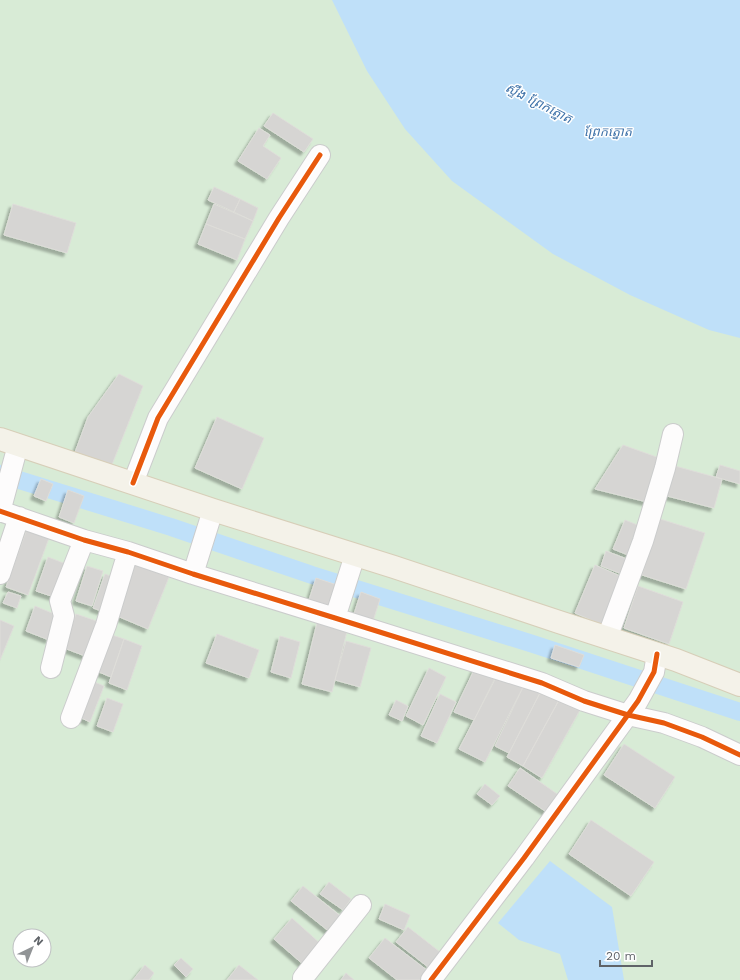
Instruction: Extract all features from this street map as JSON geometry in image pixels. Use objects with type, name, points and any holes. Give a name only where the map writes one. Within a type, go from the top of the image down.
[{"type":"main road","points":[[9,442],[133,483],[210,520],[355,555],[607,638],[656,663],[676,660],[740,685]]},
{"type":"street","points":[[133,483],[158,418],[279,218],[320,155]]},
{"type":"street","points":[[607,638],[643,541],[665,468],[673,434]]},
{"type":"street","points":[[9,442],[11,469],[1,508],[19,517],[84,540],[195,568],[335,618],[542,683],[584,702],[633,708],[664,723],[702,737],[740,755]]},
{"type":"street","points":[[0,574],[19,517]]},
{"type":"street","points":[[195,568],[210,520]]},
{"type":"street","points":[[51,668],[64,616],[60,601],[84,540]]},
{"type":"street","points":[[71,718],[106,625],[128,552]]},
{"type":"street","points":[[335,618],[355,555]]},
{"type":"street","points":[[430,980],[519,864],[633,708],[656,663]]},
{"type":"street","points":[[303,979],[361,905]]},
{"type":"green space","points":[[0,0],[740,0],[740,980],[0,980]]},
{"type":"water","name":"ព្រែកត្នោត","points":[[332,0],[740,0],[740,338],[709,330],[630,295],[553,254],[452,181],[405,129],[367,71]]},
{"type":"water","points":[[550,861],[612,907],[624,980],[568,980],[560,954],[519,940],[498,923]]},
{"type":"building","points":[[273,113],[313,139],[304,152],[264,126]]},
{"type":"building","points":[[259,128],[270,135],[263,146],[281,158],[267,179],[238,161]]},
{"type":"building","points":[[214,187],[240,199],[234,212],[208,200]]},
{"type":"building","points":[[240,199],[258,208],[253,221],[234,212]]},
{"type":"building","points":[[13,204],[76,223],[67,253],[4,235]]},
{"type":"building","points":[[214,204],[253,221],[245,239],[206,224]]},
{"type":"building","points":[[206,224],[245,239],[237,260],[198,244]]},
{"type":"building","points":[[119,374],[143,386],[111,467],[74,455],[88,417]]},
{"type":"building","points":[[217,417],[264,438],[242,489],[195,468]]},
{"type":"building","points":[[623,445],[665,460],[651,503],[595,489]]},
{"type":"building","points":[[720,465],[740,471],[740,484],[716,477]]},
{"type":"building","points":[[675,466],[722,479],[714,508],[667,496]]},
{"type":"building","points":[[41,479],[53,484],[46,501],[34,496]]},
{"type":"building","points":[[68,490],[84,496],[74,523],[59,517]]},
{"type":"building","points":[[660,519],[705,533],[686,589],[642,575]]},
{"type":"building","points":[[625,520],[645,528],[633,557],[613,549]]},
{"type":"building","points":[[27,529],[49,538],[28,595],[6,587]]},
{"type":"building","points":[[606,551],[632,561],[627,576],[601,566]]},
{"type":"building","points":[[48,557],[66,564],[54,597],[36,591]]},
{"type":"building","points":[[130,562],[169,577],[148,629],[110,613]]},
{"type":"building","points":[[595,565],[627,579],[607,627],[575,613]]},
{"type":"building","points":[[87,566],[103,571],[92,606],[76,601]]},
{"type":"building","points":[[105,574],[119,579],[107,613],[93,608]]},
{"type":"building","points":[[316,578],[340,586],[333,608],[309,600]]},
{"type":"building","points":[[638,586],[683,602],[669,644],[624,628]]},
{"type":"building","points":[[8,592],[21,596],[17,608],[3,603]]},
{"type":"building","points":[[361,592],[380,599],[373,621],[354,614]]},
{"type":"building","points":[[35,606],[59,616],[49,640],[26,631]]},
{"type":"building","points":[[76,614],[105,624],[93,659],[64,648]]},
{"type":"building","points":[[0,620],[14,626],[0,660]]},
{"type":"building","points":[[317,623],[347,631],[332,692],[302,684]]},
{"type":"building","points":[[106,633],[124,639],[111,677],[94,670]]},
{"type":"building","points":[[217,634],[259,650],[249,678],[206,663]]},
{"type":"building","points":[[280,636],[300,642],[291,678],[271,672]]},
{"type":"building","points":[[124,639],[142,646],[127,690],[109,683]]},
{"type":"building","points":[[346,641],[371,648],[360,687],[335,680]]},
{"type":"building","points":[[555,645],[584,655],[579,667],[551,658]]},
{"type":"building","points":[[429,668],[446,677],[423,725],[406,716]]},
{"type":"building","points":[[475,668],[496,676],[474,720],[454,712]]},
{"type":"building","points":[[499,672],[524,685],[485,762],[459,749]]},
{"type":"building","points":[[92,681],[104,686],[90,722],[79,717]]},
{"type":"building","points":[[524,685],[541,691],[509,753],[495,746]]},
{"type":"building","points":[[541,691],[559,700],[523,766],[507,757]]},
{"type":"building","points":[[440,694],[456,702],[437,743],[421,736]]},
{"type":"building","points":[[107,698],[123,704],[113,732],[97,726]]},
{"type":"building","points":[[396,700],[408,706],[402,721],[389,715]]},
{"type":"building","points":[[559,700],[580,710],[542,778],[523,766]]},
{"type":"building","points":[[624,744],[675,777],[655,808],[604,775]]},
{"type":"building","points":[[520,768],[560,796],[548,813],[508,786]]},
{"type":"building","points":[[485,784],[500,796],[492,805],[477,794]]},
{"type":"building","points":[[591,820],[654,862],[631,896],[569,854]]},
{"type":"building","points":[[329,882],[351,899],[343,910],[320,894]]},
{"type":"building","points":[[303,886],[343,918],[331,933],[291,901]]},
{"type":"building","points":[[385,904],[410,915],[404,930],[379,919]]},
{"type":"building","points":[[292,918],[323,946],[305,966],[274,939]]},
{"type":"building","points":[[408,927],[440,952],[428,967],[396,942]]},
{"type":"building","points":[[385,938],[428,971],[421,980],[397,980],[369,958]]},
{"type":"building","points":[[181,958],[193,969],[186,977],[174,965]]},
{"type":"building","points":[[145,965],[154,973],[149,980],[133,980]]},
{"type":"building","points":[[239,965],[258,980],[227,980]]},
{"type":"building","points":[[346,973],[354,980],[341,980]]},
{"type":"waterway","points":[[0,474],[171,527],[312,575],[533,644],[740,712]]},
{"type":"cycle path","points":[[133,483],[158,418],[279,218],[320,155]]},
{"type":"cycle path","points":[[0,511],[84,540],[128,552],[193,574],[542,683],[584,701],[628,715],[664,723],[702,737],[740,755]]},
{"type":"cycle path","points":[[431,980],[524,858],[638,701],[654,672],[657,654]]},
{"type":"water label","name":"ស្ទឹង ព្រែកត្នោត","points":[[539,103]]}]
